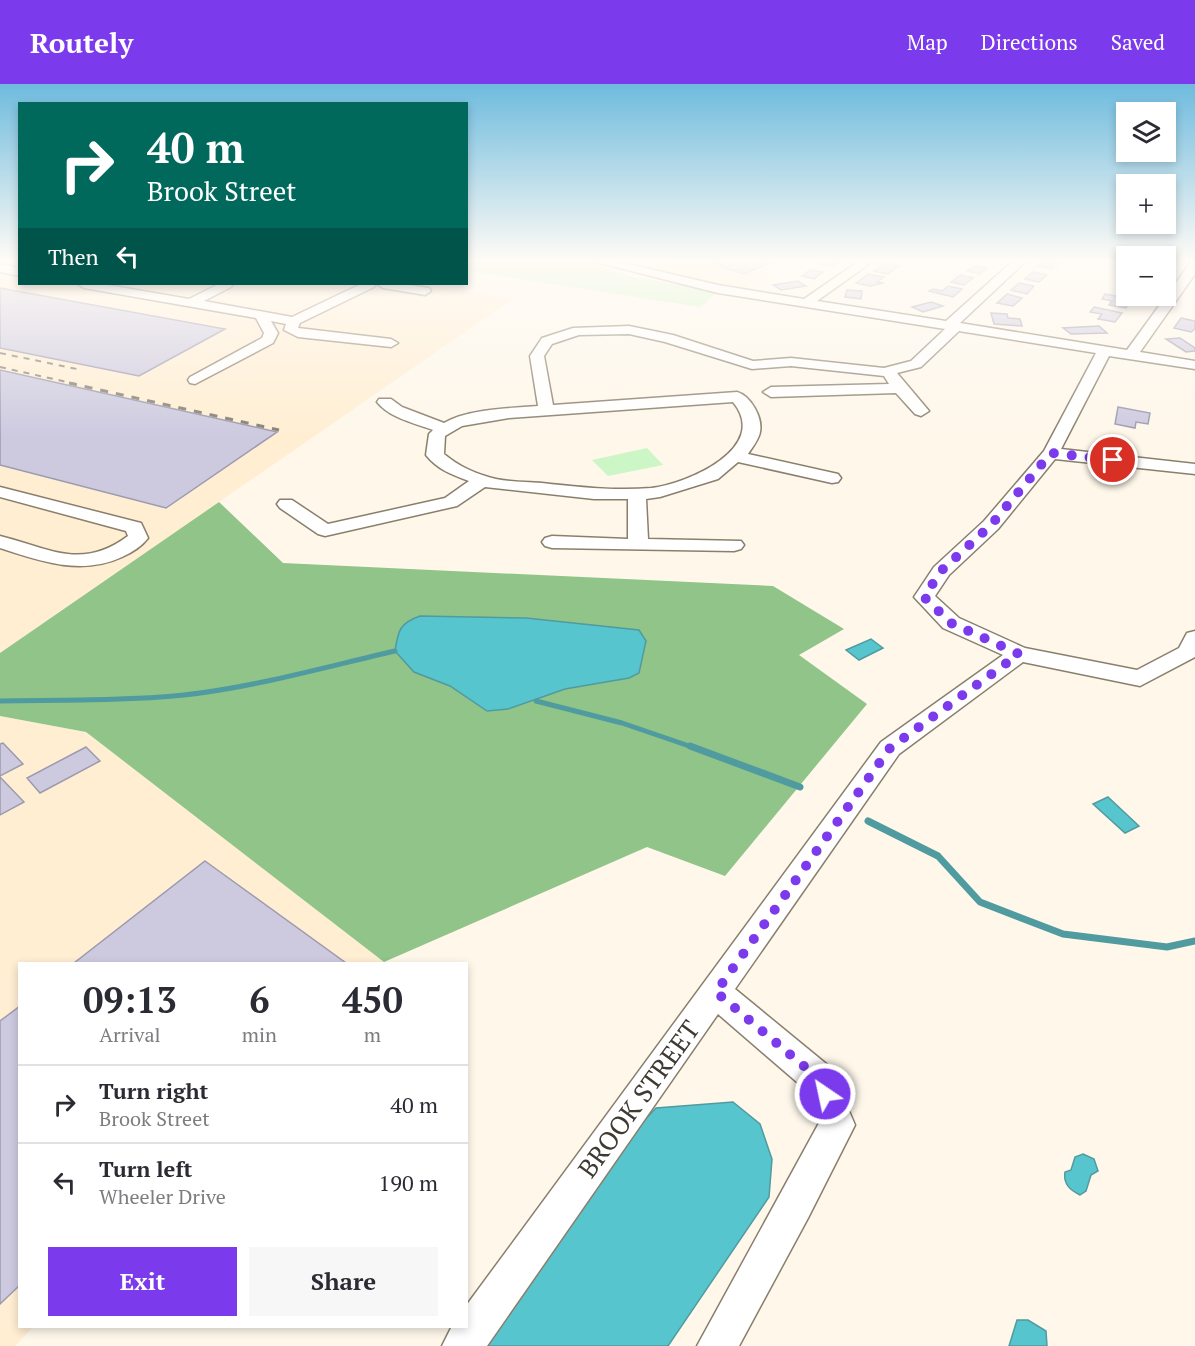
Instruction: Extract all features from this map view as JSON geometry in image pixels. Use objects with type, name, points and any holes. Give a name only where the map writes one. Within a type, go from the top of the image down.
[{"type":"street","points":[[195,380],[268,340],[271,333],[262,318]]},
{"type":"street","points":[[273,318],[294,321],[300,318]]},
{"type":"street","points":[[906,318],[1195,365]]},
{"type":"street","points":[[546,410],[537,356],[547,341],[578,330],[629,330],[668,338],[752,365],[791,362],[888,372],[916,364],[961,318]]},
{"type":"street","points":[[1131,355],[1157,318]]},
{"type":"street","points":[[294,321],[291,330],[298,333],[391,343]]},
{"type":"street","points":[[1105,350],[1051,453],[991,525],[941,571],[924,597],[951,623],[1019,654],[1140,678],[1188,652],[1195,638]]},
{"type":"street","points":[[737,397],[509,413],[457,422],[437,434],[435,455],[450,468],[493,484],[594,494],[654,492],[712,476],[743,449],[752,432],[749,411],[737,397],[738,378],[752,365]]},
{"type":"street","points":[[888,372],[921,411]]},
{"type":"street","points":[[771,392],[900,388]]},
{"type":"street","points":[[385,402],[396,410],[446,429]]},
{"type":"street","points":[[1051,453],[1195,469]]},
{"type":"street","points":[[736,456],[832,478]]},
{"type":"street","points":[[286,504],[325,530],[451,502],[483,480]]},
{"type":"street","points":[[0,492],[134,527],[138,538],[123,552],[105,559],[78,562],[55,558],[0,542]]},
{"type":"street","points":[[637,493],[638,545]]},
{"type":"street","points":[[552,542],[734,545]]},
{"type":"street","name":"BROOK STREET","points":[[462,1346],[890,748],[1019,654]]},
{"type":"street","points":[[716,992],[818,1078],[837,1125],[717,1346]]},
{"type":"shaded area","points":[[0,318],[486,318],[0,653]]},
{"type":"shaded area","points":[[0,716],[86,732],[384,962],[18,962],[18,1328],[32,1328],[15,1346],[0,1346]]},
{"type":"green space","points":[[647,448],[663,465],[608,476],[592,460]]},
{"type":"green space","points":[[219,502],[283,563],[773,586],[844,629],[799,655],[867,704],[725,876],[647,847],[384,962],[86,732],[0,716],[0,653]]},
{"type":"water","points":[[420,616],[526,618],[639,630],[646,641],[639,673],[629,678],[565,689],[508,709],[487,711],[450,686],[414,672],[395,651],[401,628],[408,621]]},
{"type":"water","points":[[871,639],[883,648],[859,660],[846,650]]},
{"type":"water","points":[[1108,797],[1139,826],[1125,833],[1093,804]]},
{"type":"water","points":[[733,1102],[760,1124],[772,1159],[769,1197],[668,1346],[487,1346],[615,1151],[656,1108]]},
{"type":"water","points":[[1083,1154],[1094,1159],[1098,1171],[1091,1175],[1086,1191],[1080,1195],[1068,1186],[1065,1172],[1071,1170],[1075,1157]]},
{"type":"water","points":[[1017,1320],[1028,1320],[1046,1331],[1047,1346],[1009,1346]]},
{"type":"building","points":[[0,318],[164,318],[225,329],[139,376],[0,348]]},
{"type":"building","points":[[992,318],[1008,318],[1020,319],[1022,326],[994,324]]},
{"type":"building","points":[[1099,318],[1118,318],[1115,322]]},
{"type":"building","points":[[1181,318],[1195,321],[1195,329],[1191,332],[1174,328]]},
{"type":"building","points":[[1099,326],[1107,333],[1071,334],[1063,328]]},
{"type":"building","points":[[1180,338],[1195,348],[1195,351],[1186,352],[1166,339]]},
{"type":"building","points":[[0,370],[277,432],[166,508],[0,465]]},
{"type":"building","points":[[1118,407],[1150,413],[1148,424],[1136,422],[1135,428],[1115,424]]},
{"type":"building","points":[[3,743],[23,764],[0,776],[0,744]]},
{"type":"building","points":[[86,747],[100,761],[40,793],[27,778]]},
{"type":"building","points":[[0,777],[24,802],[0,815]]},
{"type":"building","points":[[205,861],[345,962],[75,962]]},
{"type":"building","points":[[18,1008],[18,1287],[0,1304],[0,1021]]},
{"type":"waterway","points":[[0,701],[184,695],[264,682],[395,651]]},
{"type":"waterway","points":[[536,701],[622,723],[695,748]]},
{"type":"waterway","points":[[690,746],[800,787]]},
{"type":"waterway","points":[[868,821],[938,856],[980,902],[1063,934],[1167,947],[1195,941]]},
{"type":"railway","points":[[0,353],[77,369]]},
{"type":"railway","points":[[0,367],[76,384]]},
{"type":"railway","points":[[69,383],[279,430]]},
{"type":"route","points":[[825,1094],[818,1078],[716,992],[890,748],[1019,654],[951,623],[924,597],[941,571],[991,525],[1051,453],[1113,460]]}]
